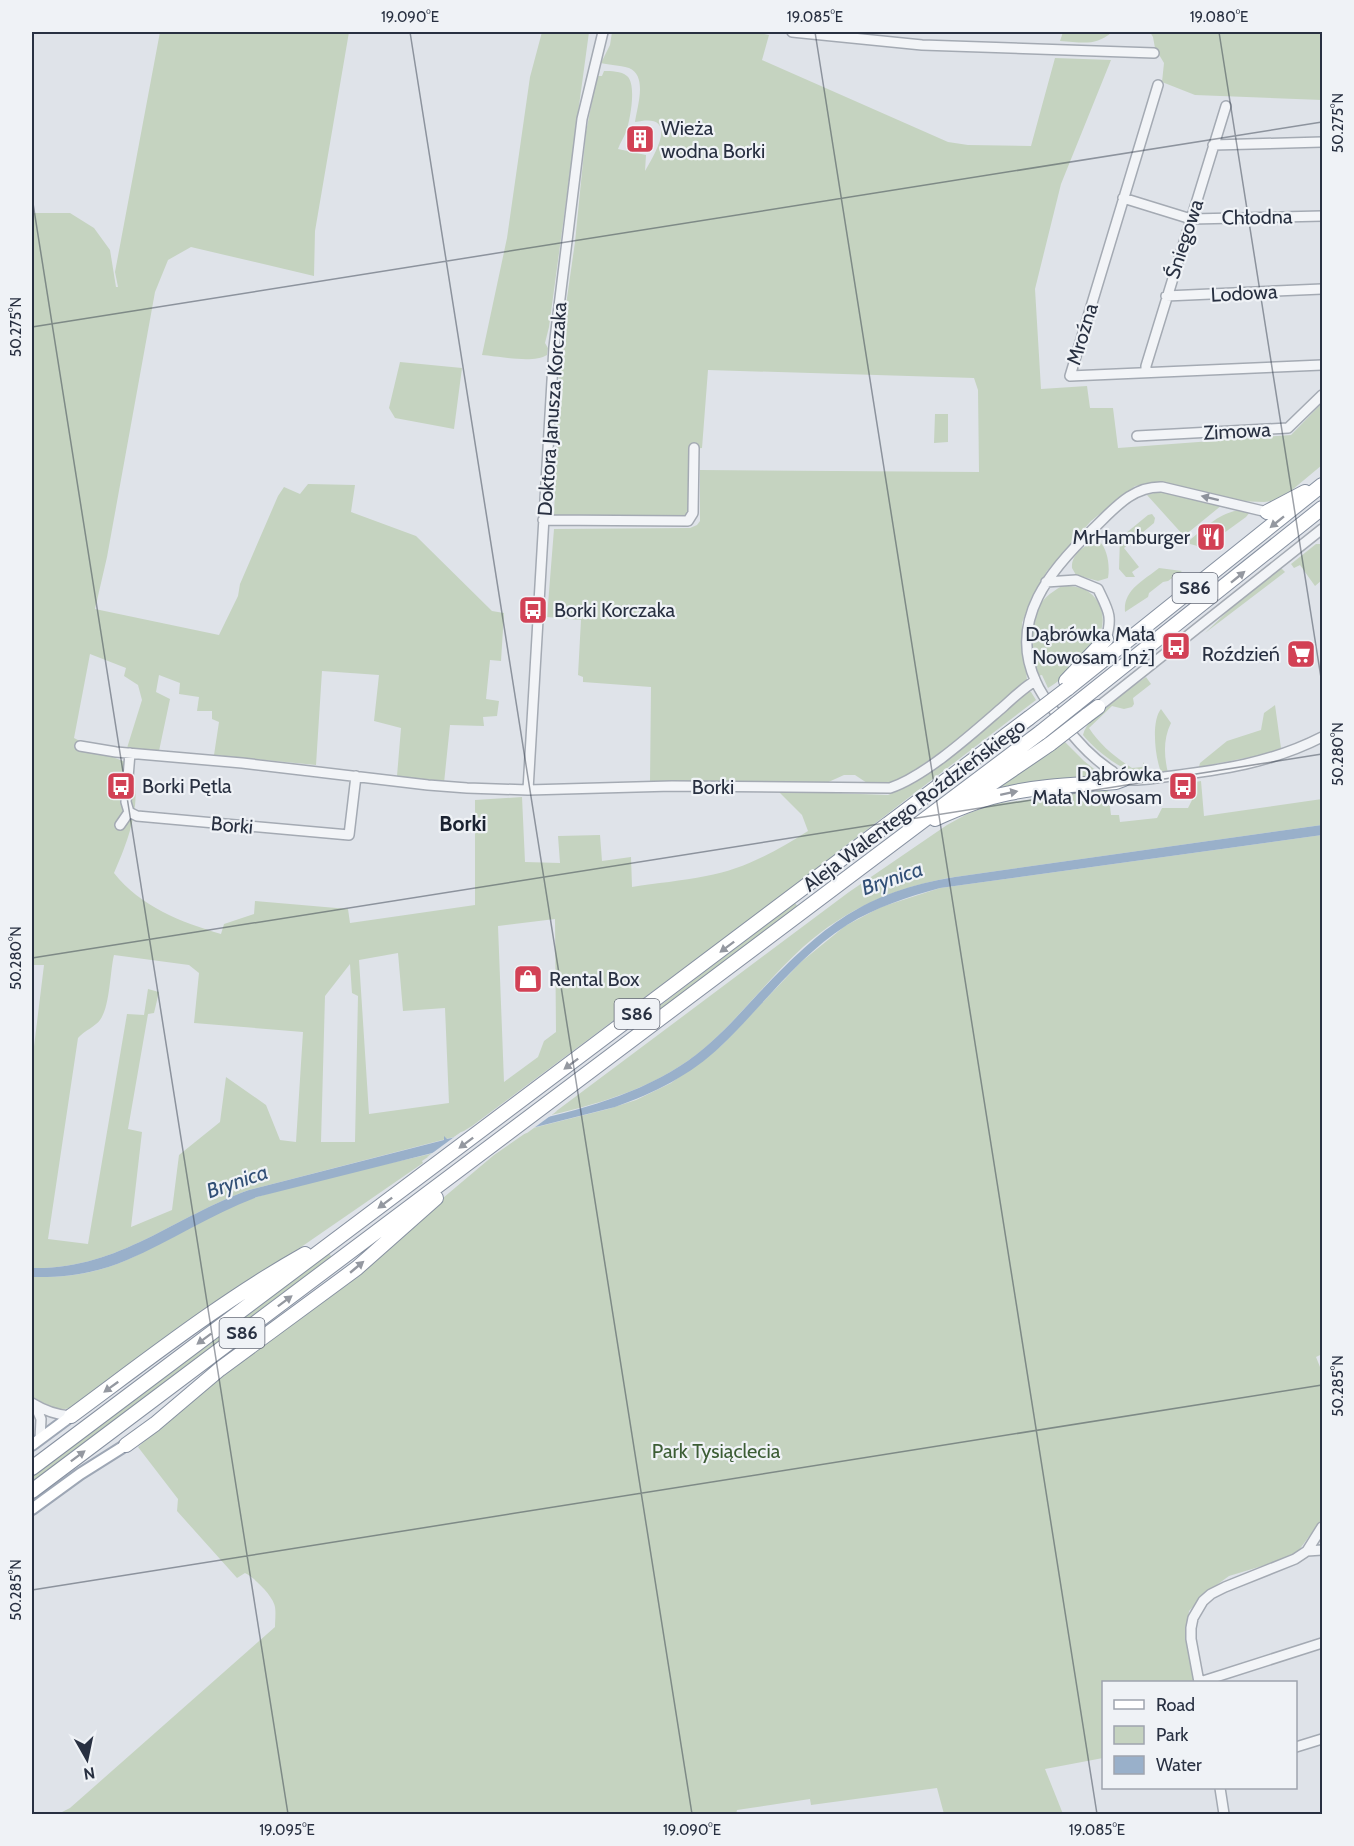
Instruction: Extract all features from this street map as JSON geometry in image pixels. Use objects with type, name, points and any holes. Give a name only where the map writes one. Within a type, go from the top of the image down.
[{"type":"highway","points":[[1267,512],[1323,484]]},
{"type":"highway","name":"Aleja Walentego Roździeńskiego","points":[[351,1228],[1029,718],[1064,687],[1323,484]]},
{"type":"highway","name":"Aleja Walentego Roździeńskiego","points":[[453,1175],[1041,732],[1323,508]]},
{"type":"highway","points":[[1064,687],[1106,639]]},
{"type":"highway","points":[[953,811],[1050,744],[1098,707]]},
{"type":"highway","points":[[912,830],[953,811],[1018,791],[1116,782],[1124,779]]},
{"type":"highway","points":[[126,1445],[238,1355],[357,1268],[434,1199],[453,1175]]},
{"type":"highway","name":"S86","points":[[32,1491],[453,1175]]},
{"type":"highway","points":[[71,1416],[278,1270],[351,1228]]},
{"type":"highway","name":"S86","points":[[32,1468],[351,1228]]},
{"type":"main road","points":[[36,1442],[71,1416]]},
{"type":"main road","points":[[32,1509],[80,1474],[126,1445]]},
{"type":"street","name":"Doktora Janusza Korczaka","points":[[528,790],[554,343],[581,125],[603,32]]},
{"type":"street","points":[[792,32],[922,45],[1154,53]]},
{"type":"street","name":"Mroźna","points":[[1158,85],[1070,376],[1323,366]]},
{"type":"street","name":"Śniegowa","points":[[1146,372],[1166,296],[1226,106]]},
{"type":"street","points":[[1213,145],[1323,142]]},
{"type":"street","name":"Chłodna","points":[[1123,198],[1191,219],[1323,216]]},
{"type":"street","name":"Lodowa","points":[[1166,296],[1323,289]]},
{"type":"street","name":"Zimowa","points":[[1137,436],[1288,428],[1323,395]]},
{"type":"street","points":[[543,520],[688,521],[693,513],[694,448]]},
{"type":"street","points":[[1267,512],[1162,487],[1144,488],[1135,492],[1115,507],[1046,582],[1033,605],[1027,633],[1028,656],[1040,692],[1085,751],[1124,779],[1163,777],[1250,764],[1287,753],[1323,737]]},
{"type":"street","points":[[1098,707],[1323,529]]},
{"type":"street","points":[[1063,561],[1067,571],[1076,580],[1098,589],[1111,622],[1106,639]]},
{"type":"street","points":[[1046,582],[1076,580]]},
{"type":"street","name":"Borki","points":[[80,746],[436,786],[528,790],[672,786],[890,788],[919,773],[964,741],[1035,681]]},
{"type":"street","points":[[120,825],[129,812],[126,802],[130,753]]},
{"type":"street","name":"Borki","points":[[129,812],[137,816],[349,835],[356,776]]},
{"type":"street","points":[[33,1404],[60,1415],[71,1416]]},
{"type":"street","points":[[33,1404],[41,1419],[36,1442]]},
{"type":"street","points":[[1199,1681],[1191,1628],[1193,1618],[1203,1601],[1225,1587],[1295,1559],[1307,1551],[1323,1527]]},
{"type":"street","points":[[1307,1551],[1323,1550]]},
{"type":"street","points":[[1205,1681],[1323,1643]]},
{"type":"street","points":[[1297,1747],[1323,1739]]},
{"type":"street","points":[[1220,1789],[1224,1815]]},
{"type":"green space","points":[[160,32],[349,32],[315,231],[314,276],[191,247],[168,260],[155,292],[107,557],[95,609],[219,635],[238,596],[240,584],[278,496],[284,487],[300,494],[308,484],[355,485],[351,512],[416,536],[492,611],[504,613],[501,661],[490,660],[486,699],[499,701],[497,716],[483,717],[484,726],[450,725],[444,783],[397,776],[401,728],[374,721],[379,675],[322,671],[316,765],[214,755],[219,722],[212,719],[212,711],[197,711],[199,697],[179,694],[180,683],[159,675],[156,692],[170,699],[159,751],[127,748],[142,700],[138,685],[124,676],[126,668],[90,654],[74,738],[128,763],[133,776],[135,804],[125,847],[114,873],[136,895],[163,912],[221,934],[224,924],[254,914],[255,901],[348,909],[350,923],[475,905],[475,800],[522,797],[525,862],[560,863],[558,836],[600,835],[602,861],[631,857],[632,887],[719,873],[759,859],[808,831],[802,815],[778,791],[888,795],[917,781],[972,739],[1027,692],[1031,692],[1036,700],[766,907],[472,1126],[454,1137],[249,1190],[221,1201],[118,1251],[92,1260],[63,1266],[32,1268],[32,1063],[44,965],[32,965],[32,213],[70,213],[94,228],[110,250],[116,287],[118,287],[115,272]],"holes":[[[555,919],[556,1032],[544,1041],[538,1057],[504,1082],[498,926]],[[398,953],[403,1011],[445,1008],[449,1103],[369,1114],[359,960]],[[114,955],[189,965],[199,973],[194,1023],[303,1032],[296,1142],[280,1140],[266,1105],[226,1077],[220,1122],[179,1155],[172,1210],[131,1227],[142,1132],[128,1129],[148,1014],[154,1013],[159,992],[148,989],[144,1015],[127,1014],[88,1244],[48,1239],[78,1038],[98,1022],[108,998]],[[350,964],[352,993],[358,996],[355,1142],[321,1142],[325,996]]]},
{"type":"green space","points":[[542,32],[589,32],[545,343],[548,348],[547,355],[541,358],[524,359],[482,355],[507,238],[530,77]]},
{"type":"green space","points":[[612,32],[754,32],[769,35],[762,60],[948,142],[968,145],[1031,146],[1055,58],[1111,60],[1061,184],[1035,289],[1041,389],[1087,386],[1090,408],[1113,408],[1118,448],[1291,435],[1322,403],[1322,465],[1280,500],[1264,502],[1236,501],[1154,483],[1135,486],[1091,521],[1047,571],[1031,599],[1022,623],[1027,681],[966,734],[899,781],[867,783],[855,775],[844,775],[824,784],[650,782],[651,687],[583,682],[583,677],[578,675],[581,620],[547,617],[554,529],[690,528],[700,521],[700,470],[979,472],[978,390],[974,378],[708,370],[702,448],[690,449],[689,512],[687,516],[554,517],[560,347],[575,242],[586,132],[597,76],[602,76],[604,71],[616,72],[625,74],[630,80],[631,112],[626,132],[618,149],[646,155],[645,171],[659,145],[661,136],[661,128],[657,123],[649,120],[635,122],[640,85],[635,72],[629,68],[601,63],[610,45]]},
{"type":"green space","points":[[1063,32],[1112,32],[1100,40],[1081,43],[1060,41]]},
{"type":"green space","points":[[1150,32],[1322,32],[1322,100],[1195,95],[1162,82],[1164,63],[1155,48]]},
{"type":"green space","points":[[400,362],[462,368],[454,429],[395,418],[389,408]]},
{"type":"green space","points":[[935,414],[948,414],[948,442],[934,443]]},
{"type":"green space","points":[[1158,492],[1222,505],[1184,536],[1147,495]]},
{"type":"green space","points":[[1233,511],[1250,512],[1224,533],[1218,527],[1202,539],[1205,548],[1190,544],[1190,540],[1214,521]]},
{"type":"green space","points":[[1152,514],[1155,518],[1154,523],[1124,548],[1139,567],[1132,572],[1135,577],[1126,577],[1119,569],[1120,538]]},
{"type":"green space","points":[[1099,541],[1108,558],[1108,578],[1098,581],[1076,575],[1072,568],[1074,558],[1084,547]]},
{"type":"green space","points":[[1316,544],[1322,544],[1322,580],[1315,586],[1300,565],[1294,568],[1291,564]]},
{"type":"green space","points":[[1159,568],[1182,571],[1163,582],[1149,593],[1148,597],[1125,612],[1125,604],[1131,592]]},
{"type":"green space","points":[[1281,568],[1285,572],[1205,633],[1229,610]]},
{"type":"green space","points":[[1062,586],[1081,588],[1093,595],[1102,612],[1102,625],[1098,638],[1081,662],[1048,688],[1042,675],[1037,676],[1033,662],[1031,625],[1034,614],[1041,604]]},
{"type":"green space","points":[[1146,677],[1151,684],[1133,698],[1132,707],[1124,709],[1112,706],[1089,728],[1108,750],[1132,768],[1142,767],[1144,762],[1144,772],[1137,772],[1128,770],[1111,760],[1083,735],[1087,726],[1101,710]]},
{"type":"green space","points":[[1275,705],[1281,748],[1266,754],[1199,767],[1200,763],[1227,741],[1261,730],[1264,713]]},
{"type":"green space","points":[[1161,709],[1171,723],[1165,748],[1168,773],[1161,772],[1156,749],[1156,722]]},
{"type":"green space","points":[[1065,742],[1103,776],[986,794]]},
{"type":"green space","points":[[1201,781],[1204,816],[1322,799],[1322,825],[955,877],[893,893],[855,910],[820,933],[790,960],[715,1039],[684,1063],[667,1074],[629,1092],[551,1115],[849,892],[947,825],[967,814],[994,804],[1108,790],[1111,815],[1119,815],[1120,822],[1157,818],[1162,808],[1188,808],[1192,800],[1186,796],[1195,782]]},
{"type":"green space","name":"Park Tysiąclecia","points":[[1322,835],[1322,1354],[1316,1357],[1322,1372],[1322,1519],[1299,1550],[1289,1558],[1229,1576],[1207,1592],[1189,1611],[1186,1640],[1194,1681],[1102,1681],[1102,1758],[1045,1769],[1063,1814],[944,1814],[937,1788],[811,1805],[810,1799],[737,1810],[736,1814],[58,1814],[70,1808],[275,1627],[275,1607],[267,1593],[245,1573],[237,1578],[177,1511],[178,1499],[138,1447],[220,1374],[354,1273],[494,1155],[533,1128],[636,1100],[671,1083],[721,1046],[801,962],[845,926],[881,907],[940,888]]},
{"type":"green space","points":[[795,903],[798,907],[647,1022],[644,1018]]},
{"type":"green space","points":[[434,1153],[422,1161],[423,1163],[188,1325],[73,1408],[55,1410],[32,1400],[32,1277],[57,1277],[106,1268],[129,1259],[224,1210],[257,1197]]},
{"type":"green space","points":[[329,1253],[332,1258],[32,1484],[32,1476]]},
{"type":"water","points":[[1322,825],[1322,835],[940,888],[904,899],[858,919],[829,938],[796,967],[721,1046],[685,1074],[644,1096],[615,1107],[257,1197],[116,1265],[80,1274],[32,1277],[32,1268],[63,1266],[92,1260],[118,1251],[221,1201],[249,1190],[444,1140],[444,1136],[447,1139],[537,1120],[597,1104],[653,1081],[691,1059],[711,1042],[801,951],[823,933],[844,917],[893,892],[955,877]]},
{"type":"pier","points":[[557,1111],[527,1133],[427,1157],[461,1132]]},
{"type":"place","name":"Wieża wodna Borki","points":[[640,139]]},
{"type":"place","name":"MrHamburger","points":[[1211,537]]},
{"type":"place","name":"Borki Korczaka","points":[[533,610]]},
{"type":"place","name":"Dąbrówka Mała Nowosam [nż]","points":[[1176,646]]},
{"type":"place","name":"Roździeń","points":[[1301,654]]},
{"type":"place","name":"Borki Pętla","points":[[121,786]]},
{"type":"place","name":"Dąbrówka Mała Nowosam","points":[[1183,786]]},
{"type":"place","name":"Rental Box","points":[[528,979]]},
{"type":"district","name":"Borki","points":[[463,823]]},
{"type":"water label","name":"Brynica","points":[[892,878]]},
{"type":"water label","name":"Brynica","points":[[237,1181]]}]
